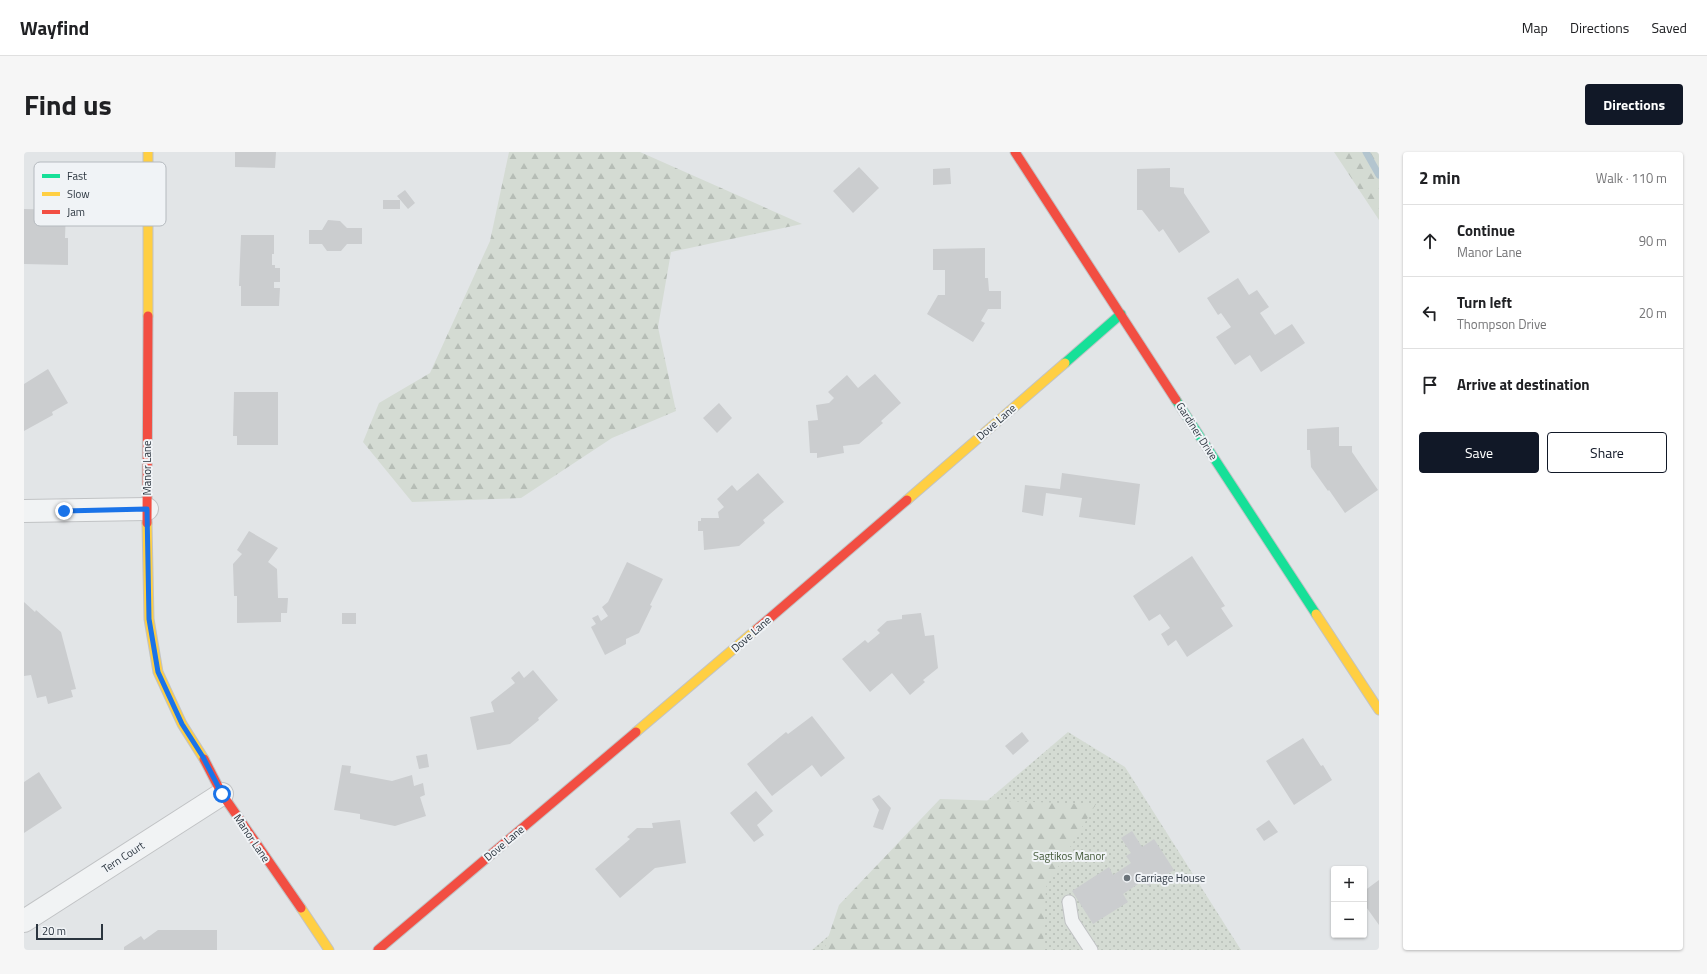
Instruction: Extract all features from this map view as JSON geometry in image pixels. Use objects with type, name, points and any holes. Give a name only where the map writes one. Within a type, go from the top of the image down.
[{"type":"street","name":"Manor Lane","points":[[148,152],[148,162]]},
{"type":"street","name":"Gardiner Drive","points":[[1015,152],[1379,710]]},
{"type":"street","name":"Manor Lane","points":[[148,226],[147,509],[149,619],[158,672],[182,724],[203,757],[222,794],[329,950]]},
{"type":"street","name":"Dove Lane","points":[[378,950],[727,654],[1121,314]]},
{"type":"street","points":[[24,511],[147,509]]},
{"type":"street","name":"Tern Court","points":[[24,921],[222,794]]},
{"type":"lane","points":[[1069,902],[1072,921],[1091,950]]},
{"type":"green space","points":[[509,152],[640,152],[802,224],[671,252],[658,327],[676,411],[612,438],[521,498],[412,502],[363,442],[379,403],[430,373],[490,241]]},
{"type":"green space","points":[[1334,152],[1379,152],[1379,220]]},
{"type":"green space","name":"Sagtikos Manor","points":[[1068,732],[1125,767],[1241,950],[812,950]]},
{"type":"green space","points":[[940,799],[1096,804],[1046,887],[1043,950],[824,950],[839,905]]},
{"type":"building","points":[[235,152],[276,152],[275,168],[235,167]]},
{"type":"building","points":[[859,167],[879,188],[853,213],[833,191]]},
{"type":"building","points":[[950,168],[951,184],[933,185],[933,169]]},
{"type":"building","points":[[1170,168],[1170,187],[1184,188],[1184,193],[1210,232],[1179,253],[1163,229],[1159,232],[1142,210],[1137,210],[1137,169]]},
{"type":"building","points":[[405,190],[415,203],[408,209],[397,196]]},
{"type":"building","points":[[383,200],[400,200],[400,209],[383,209]]},
{"type":"building","points":[[24,209],[34,209],[34,226],[65,226],[65,238],[68,238],[68,265],[24,264]]},
{"type":"building","points":[[328,220],[340,221],[347,228],[362,228],[362,244],[347,244],[341,251],[327,251],[322,244],[309,244],[309,230],[322,230]]},
{"type":"building","points":[[241,235],[274,235],[274,254],[272,254],[272,265],[275,265],[275,268],[280,268],[280,282],[274,282],[274,288],[280,288],[279,306],[241,306],[241,286],[239,286]]},
{"type":"building","points":[[985,248],[985,278],[988,278],[989,291],[1001,291],[1001,309],[988,309],[981,321],[985,323],[973,342],[927,314],[938,295],[945,295],[945,270],[933,270],[933,249]]},
{"type":"building","points":[[1238,278],[1249,295],[1257,290],[1269,307],[1260,313],[1275,335],[1292,324],[1305,343],[1261,372],[1250,355],[1235,365],[1216,337],[1231,327],[1221,313],[1218,315],[1207,298]]},
{"type":"building","points":[[48,369],[68,403],[52,412],[53,415],[24,431],[24,384]]},
{"type":"building","points":[[875,374],[901,403],[881,421],[883,423],[859,444],[843,446],[844,453],[817,458],[817,453],[810,453],[808,421],[818,420],[816,405],[829,403],[834,398],[828,392],[847,375],[858,388]]},
{"type":"building","points":[[234,392],[278,392],[278,445],[237,445],[237,436],[233,436]]},
{"type":"building","points":[[719,403],[732,418],[717,433],[703,418]]},
{"type":"building","points":[[1339,427],[1339,446],[1352,446],[1352,452],[1378,490],[1345,513],[1311,467],[1310,450],[1307,450],[1307,429]]},
{"type":"building","points":[[758,473],[784,502],[763,520],[765,523],[739,546],[704,550],[703,531],[698,531],[698,521],[701,521],[701,518],[719,518],[718,512],[724,507],[717,499],[732,485],[737,491]]},
{"type":"building","points":[[1062,473],[1140,484],[1135,525],[1079,517],[1082,498],[1046,493],[1043,516],[1022,512],[1025,485],[1060,489]]},
{"type":"building","points":[[249,531],[278,548],[268,562],[277,569],[278,598],[288,598],[287,613],[281,613],[281,622],[237,623],[237,596],[234,596],[233,564],[242,554],[237,550]]},
{"type":"building","points":[[1192,556],[1225,606],[1221,608],[1233,626],[1187,657],[1176,640],[1168,646],[1161,634],[1170,628],[1160,614],[1149,621],[1133,596]]},
{"type":"building","points":[[627,562],[663,579],[650,605],[652,606],[639,633],[626,639],[626,644],[605,655],[591,627],[596,624],[592,618],[598,615],[601,621],[608,616],[602,607],[608,602]]},
{"type":"building","points":[[24,602],[35,612],[36,610],[61,632],[76,689],[71,690],[73,697],[48,704],[46,696],[37,698],[31,675],[24,676]]},
{"type":"building","points":[[342,613],[356,613],[356,624],[342,624]]},
{"type":"building","points":[[921,613],[925,636],[934,635],[938,668],[923,680],[925,682],[910,695],[892,673],[870,692],[842,659],[865,640],[868,643],[880,633],[877,630],[887,621],[902,619],[902,615]]},
{"type":"building","points":[[533,670],[558,700],[538,718],[539,720],[510,744],[477,750],[470,717],[494,712],[491,702],[515,683],[511,678],[519,671],[524,678]]},
{"type":"building","points":[[812,716],[845,758],[821,777],[812,765],[772,796],[747,764],[786,732],[788,734]]},
{"type":"building","points":[[1022,732],[1029,741],[1013,755],[1005,746]]},
{"type":"building","points":[[1303,738],[1332,780],[1294,805],[1266,761]]},
{"type":"building","points":[[427,754],[429,767],[419,769],[416,756]]},
{"type":"building","points":[[342,765],[351,766],[350,773],[392,781],[412,775],[414,786],[423,783],[425,795],[420,797],[426,816],[395,826],[360,819],[360,814],[334,810]]},
{"type":"building","points":[[39,772],[62,808],[24,833],[24,782]]},
{"type":"building","points":[[756,791],[773,811],[757,825],[764,835],[754,842],[730,813]]},
{"type":"building","points":[[879,795],[891,808],[883,830],[873,827],[879,810],[872,799]]},
{"type":"building","points":[[680,820],[686,863],[655,868],[620,898],[595,869],[630,839],[627,837],[637,828],[653,828],[652,823]]},
{"type":"building","points":[[1269,820],[1278,832],[1264,841],[1256,829]]},
{"type":"building","name":"Carriage House","points":[[1132,831],[1142,847],[1154,839],[1174,870],[1148,886],[1144,880],[1123,894],[1128,902],[1093,924],[1072,891],[1109,867],[1113,875],[1131,863],[1126,856],[1131,853],[1121,838]]},
{"type":"building","points":[[1379,880],[1379,925],[1367,908],[1367,889]]},
{"type":"building","points":[[158,930],[217,930],[217,950],[124,950],[124,947],[141,936],[144,940]]},
{"type":"waterway","points":[[1366,152],[1379,175]]},
{"type":"traffic: fast","points":[[1065,363],[1121,314]]},
{"type":"traffic: fast","points":[[1176,400],[1316,614]]},
{"type":"traffic: slow","points":[[148,152],[148,162]]},
{"type":"traffic: slow","points":[[148,226],[148,316]]},
{"type":"traffic: slow","points":[[907,500],[1065,363]]},
{"type":"traffic: slow","points":[[147,523],[149,619],[158,672],[182,724],[204,759]]},
{"type":"traffic: slow","points":[[1316,614],[1379,710]]},
{"type":"traffic: slow","points":[[636,732],[757,629]]},
{"type":"traffic: slow","points":[[301,908],[329,950]]},
{"type":"traffic: jam","points":[[1015,152],[1176,400]]},
{"type":"traffic: jam","points":[[147,523],[148,316]]},
{"type":"traffic: jam","points":[[757,629],[907,500]]},
{"type":"traffic: jam","points":[[378,950],[636,732]]},
{"type":"traffic: jam","points":[[204,759],[222,794],[301,908]]},
{"type":"place","name":"Carriage House","points":[[1127,878]]},
{"type":"route","points":[[64,511],[147,509],[149,619],[158,672],[182,724],[203,757],[222,794]]}]
